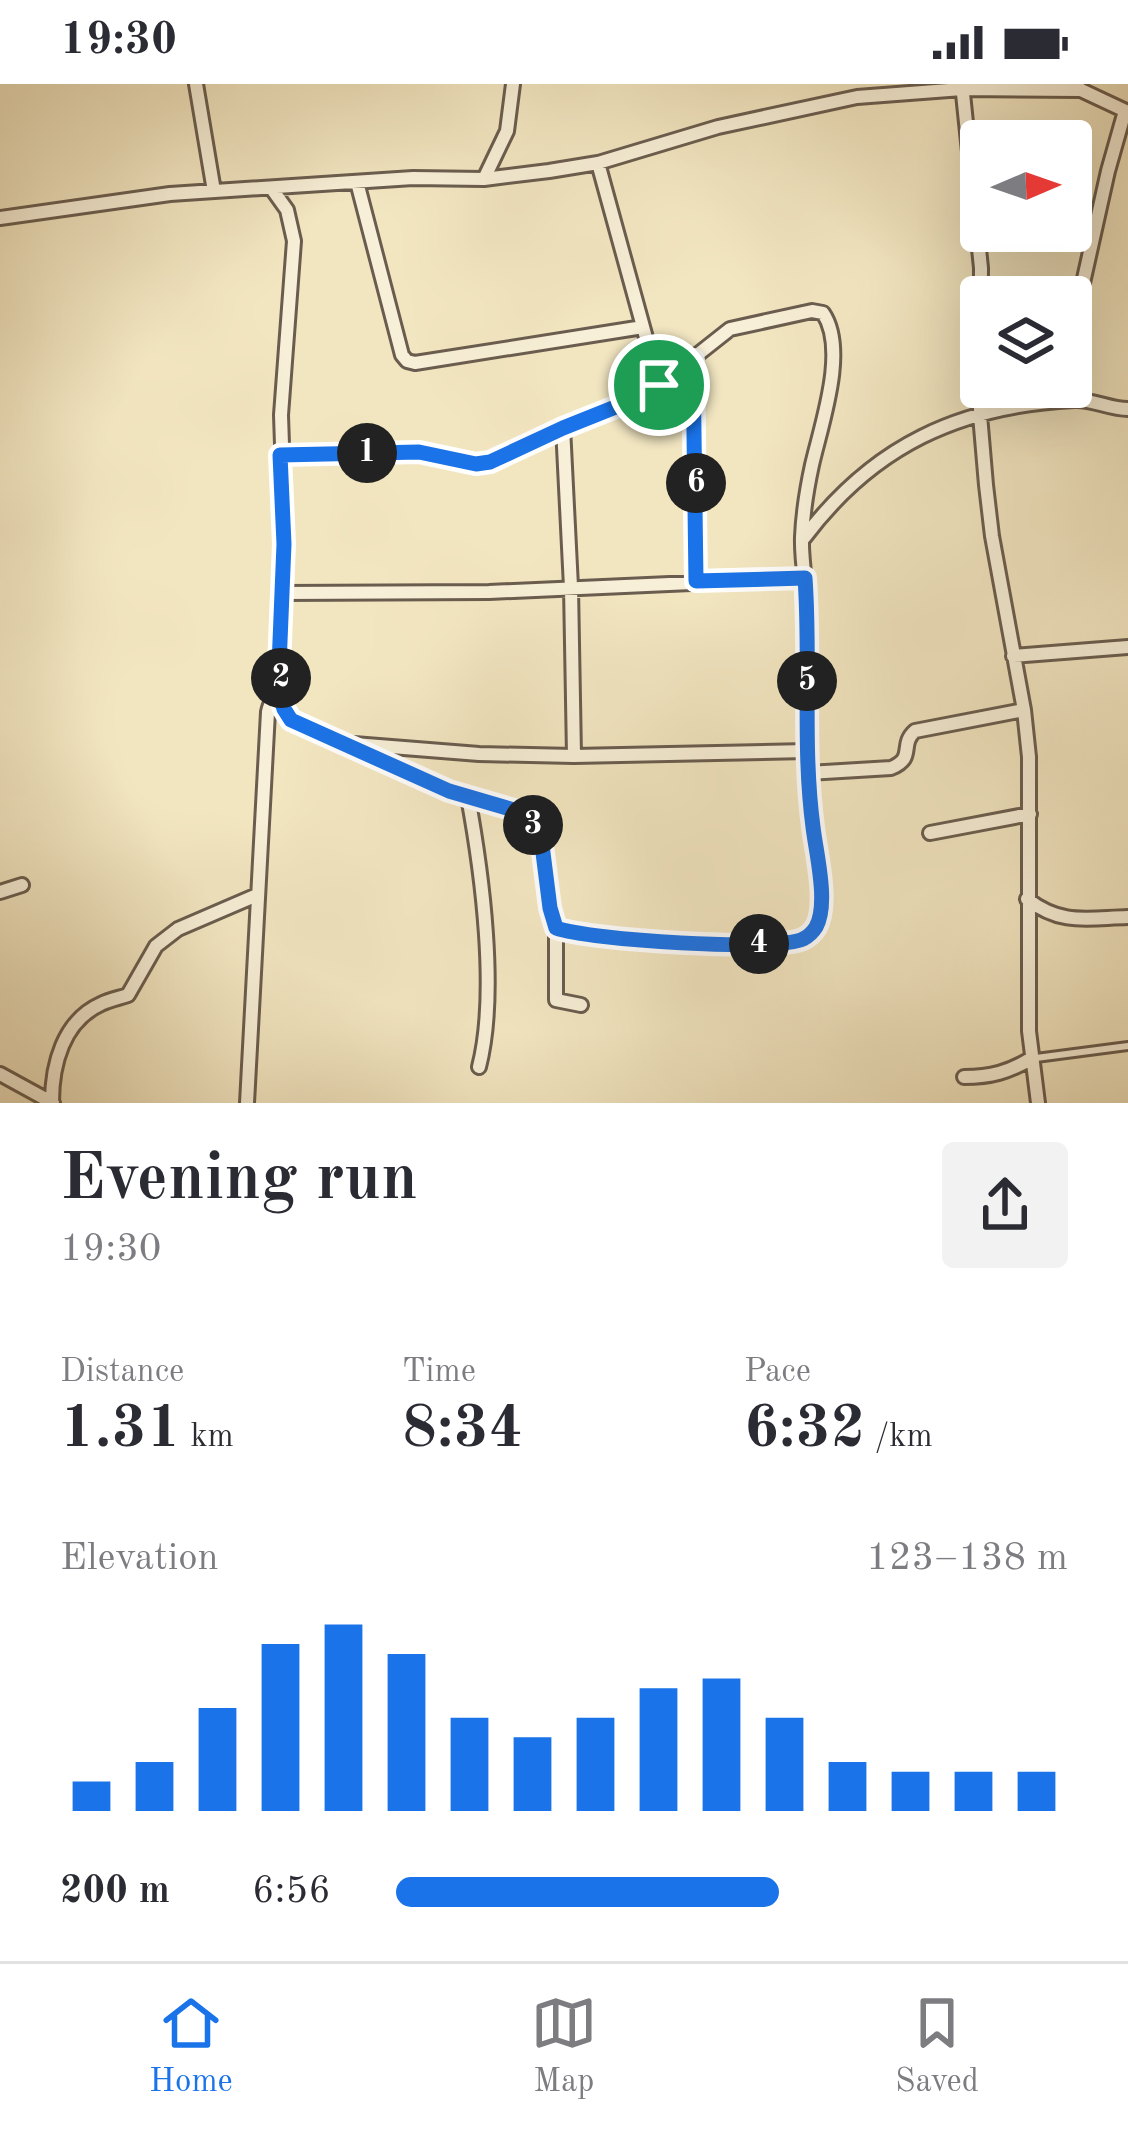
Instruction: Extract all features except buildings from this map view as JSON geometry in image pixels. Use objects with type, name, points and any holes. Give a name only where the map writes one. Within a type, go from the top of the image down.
[{"type":"street","points":[[196,84],[214,191]]},
{"type":"street","points":[[484,179],[507,131],[513,84]]},
{"type":"street","points":[[0,218],[214,191],[413,178],[484,179],[598,163],[718,127],[819,104],[962,86],[1078,87],[1127,111],[1108,171],[1085,276]]},
{"type":"street","points":[[962,86],[980,268],[980,415],[992,536],[1029,757],[1029,1031],[1038,1103]]},
{"type":"street","points":[[598,163],[659,385]]},
{"type":"street","points":[[357,182],[407,361],[643,327]]},
{"type":"street","points":[[247,1103],[268,712],[281,673],[284,504],[280,455],[294,241],[287,209],[272,189]]},
{"type":"street","points":[[280,455],[419,452],[476,464],[505,456],[659,385],[730,329],[812,311],[824,314],[829,322],[830,385],[802,541],[808,615],[809,799],[820,882],[820,915],[814,932],[801,940],[776,944],[685,943],[556,928]]},
{"type":"street","points":[[693,360],[696,581]]},
{"type":"street","points":[[1092,400],[1128,409]]},
{"type":"street","points":[[802,541],[833,501],[885,456],[914,439],[1012,408]]},
{"type":"street","points":[[563,428],[572,587],[574,756]]},
{"type":"street","points":[[281,593],[417,594],[805,578]]},
{"type":"street","points":[[1013,656],[1128,647]]},
{"type":"street","points":[[278,690],[291,720],[468,797],[514,810],[531,822],[541,837],[556,928],[556,1000],[580,1005]]},
{"type":"street","points":[[808,773],[891,768],[902,764],[915,730],[1024,710]]},
{"type":"street","points":[[347,743],[574,756],[807,752]]},
{"type":"street","points":[[468,797],[484,923],[487,1036],[479,1066]]},
{"type":"street","points":[[930,833],[1030,814]]},
{"type":"street","points":[[0,892],[22,885]]},
{"type":"street","points":[[0,1074],[52,1103],[55,1061],[66,1035],[86,1014],[98,1004],[128,995],[156,946],[178,928],[257,895]]},
{"type":"street","points":[[1027,899],[1060,918],[1128,917]]},
{"type":"street","points":[[964,1077],[997,1075],[1032,1058]]},
{"type":"lane","points":[[1032,1058],[1128,1046]]},
{"type":"route","points":[[693,360],[696,581],[805,578],[809,799],[820,915],[814,932],[801,940],[685,943],[556,928],[541,837],[531,822],[514,810],[449,791],[291,720],[278,690],[284,544],[280,455],[419,452],[460,462],[490,462],[659,385],[693,360]]}]
